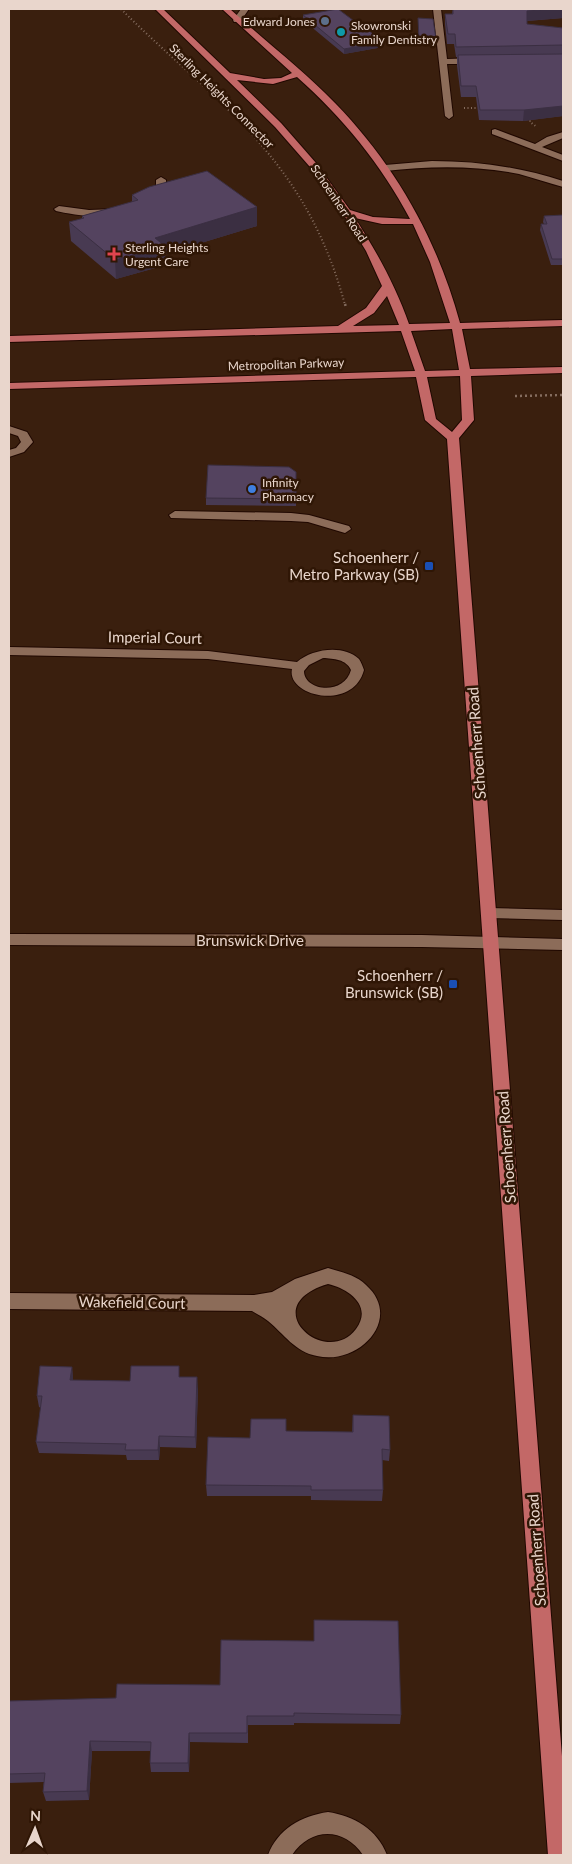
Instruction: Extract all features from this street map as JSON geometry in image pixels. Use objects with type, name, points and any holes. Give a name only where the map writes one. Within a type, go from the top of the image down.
[{"type":"main road","name":"Schoenherr Road","points":[[158,9],[300,148],[348,212],[371,251],[406,328],[431,420],[453,438],[559,1855]]},
{"type":"main road","points":[[226,9],[298,73],[350,124],[385,168],[417,221],[434,256],[457,326],[465,373],[468,420],[453,438]]},
{"type":"main road","points":[[228,76],[267,81],[286,80],[298,73]]},
{"type":"main road","points":[[348,212],[360,218],[380,222],[417,221]]},
{"type":"main road","points":[[330,330],[347,325],[368,314],[381,300],[388,285]]},
{"type":"main road","points":[[9,339],[563,323]]},
{"type":"main road","name":"Metropolitan Parkway","points":[[9,386],[563,370]]},
{"type":"street","points":[[237,20],[245,9]]},
{"type":"street","points":[[437,9],[449,116]]},
{"type":"street","points":[[443,62],[490,61]]},
{"type":"street","points":[[495,132],[563,158]]},
{"type":"street","points":[[536,147],[550,139],[563,135]]},
{"type":"street","points":[[385,168],[422,164],[460,163],[517,171],[563,184]]},
{"type":"street","points":[[142,206],[161,189],[161,180]]},
{"type":"street","points":[[59,209],[89,213],[122,212]]},
{"type":"street","points":[[9,429],[23,434],[26,442],[20,450],[9,454]]},
{"type":"street","points":[[175,515],[291,517],[309,519],[344,529]]},
{"type":"street","name":"Imperial Court","points":[[9,651],[198,654],[299,666]]},
{"type":"street","points":[[489,913],[563,915]]},
{"type":"street","name":"Brunswick Drive","points":[[9,939],[491,942],[563,945]]},
{"type":"street","name":"Wakefield Court","points":[[9,1301],[254,1303],[276,1298],[313,1278],[328,1276],[342,1278],[355,1284],[364,1294],[370,1306],[370,1318],[366,1331],[357,1341],[344,1348],[329,1350],[314,1348],[301,1341],[273,1314],[254,1303]]},
{"type":"street","points":[[292,1331],[286,1319],[286,1306],[292,1294],[301,1284]]},
{"type":"street","points":[[277,1852],[296,1832],[311,1825],[328,1822],[344,1825],[359,1833],[371,1846],[376,1855]]},
{"type":"path","name":"Sterling Heights Connector","points":[[121,9],[214,97],[260,144],[278,167],[314,221],[338,279],[347,313]]},
{"type":"path","points":[[529,115],[530,122],[540,128]]},
{"type":"path","points":[[515,396],[563,395]]},
{"type":"building","points":[[338,9],[354,21],[357,21],[383,42],[344,49],[303,15]]},
{"type":"building","points":[[453,9],[554,9],[527,11],[527,24],[563,28],[563,45],[456,47],[455,34],[448,34],[445,14],[453,14]]},
{"type":"building","points":[[418,18],[433,19],[436,39],[419,39]]},
{"type":"building","points":[[563,54],[563,106],[524,110],[480,110],[476,86],[461,86],[458,55]]},
{"type":"building","points":[[207,171],[257,207],[155,238],[165,246],[115,260],[69,222],[84,218],[82,216],[138,200],[132,195],[149,187]]},
{"type":"building","points":[[563,215],[563,259],[552,259],[541,224],[547,224],[544,216]]},
{"type":"building","name":"Infinity Pharmacy","points":[[208,465],[289,467],[296,472],[296,499],[206,498]]},
{"type":"building","points":[[40,1366],[72,1367],[70,1380],[130,1381],[131,1366],[179,1366],[179,1377],[197,1377],[195,1437],[159,1436],[158,1450],[125,1450],[126,1444],[36,1442],[42,1396],[37,1396]]},
{"type":"building","points":[[353,1415],[389,1416],[390,1450],[382,1449],[383,1490],[311,1490],[311,1486],[206,1485],[208,1437],[250,1438],[251,1419],[286,1419],[286,1431],[353,1432]]},
{"type":"building","points":[[314,1620],[398,1621],[401,1715],[294,1713],[294,1716],[247,1716],[247,1733],[189,1733],[188,1763],[150,1763],[151,1742],[90,1741],[87,1791],[43,1792],[45,1773],[9,1774],[9,1701],[116,1698],[117,1684],[220,1685],[221,1640],[314,1641]]},
{"type":"place","name":"Edward Jones","points":[[325,21]]},
{"type":"place","name":"Skowronski Family Dentistry","points":[[341,32]]},
{"type":"place","name":"Sterling Heights Urgent Care","points":[[114,254]]},
{"type":"place","name":"Infinity Pharmacy","points":[[252,489]]},
{"type":"place","name":"Schoenherr / Metro Parkway (SB)","points":[[429,566]]},
{"type":"place","name":"Schoenherr / Brunswick (SB)","points":[[453,984]]}]
